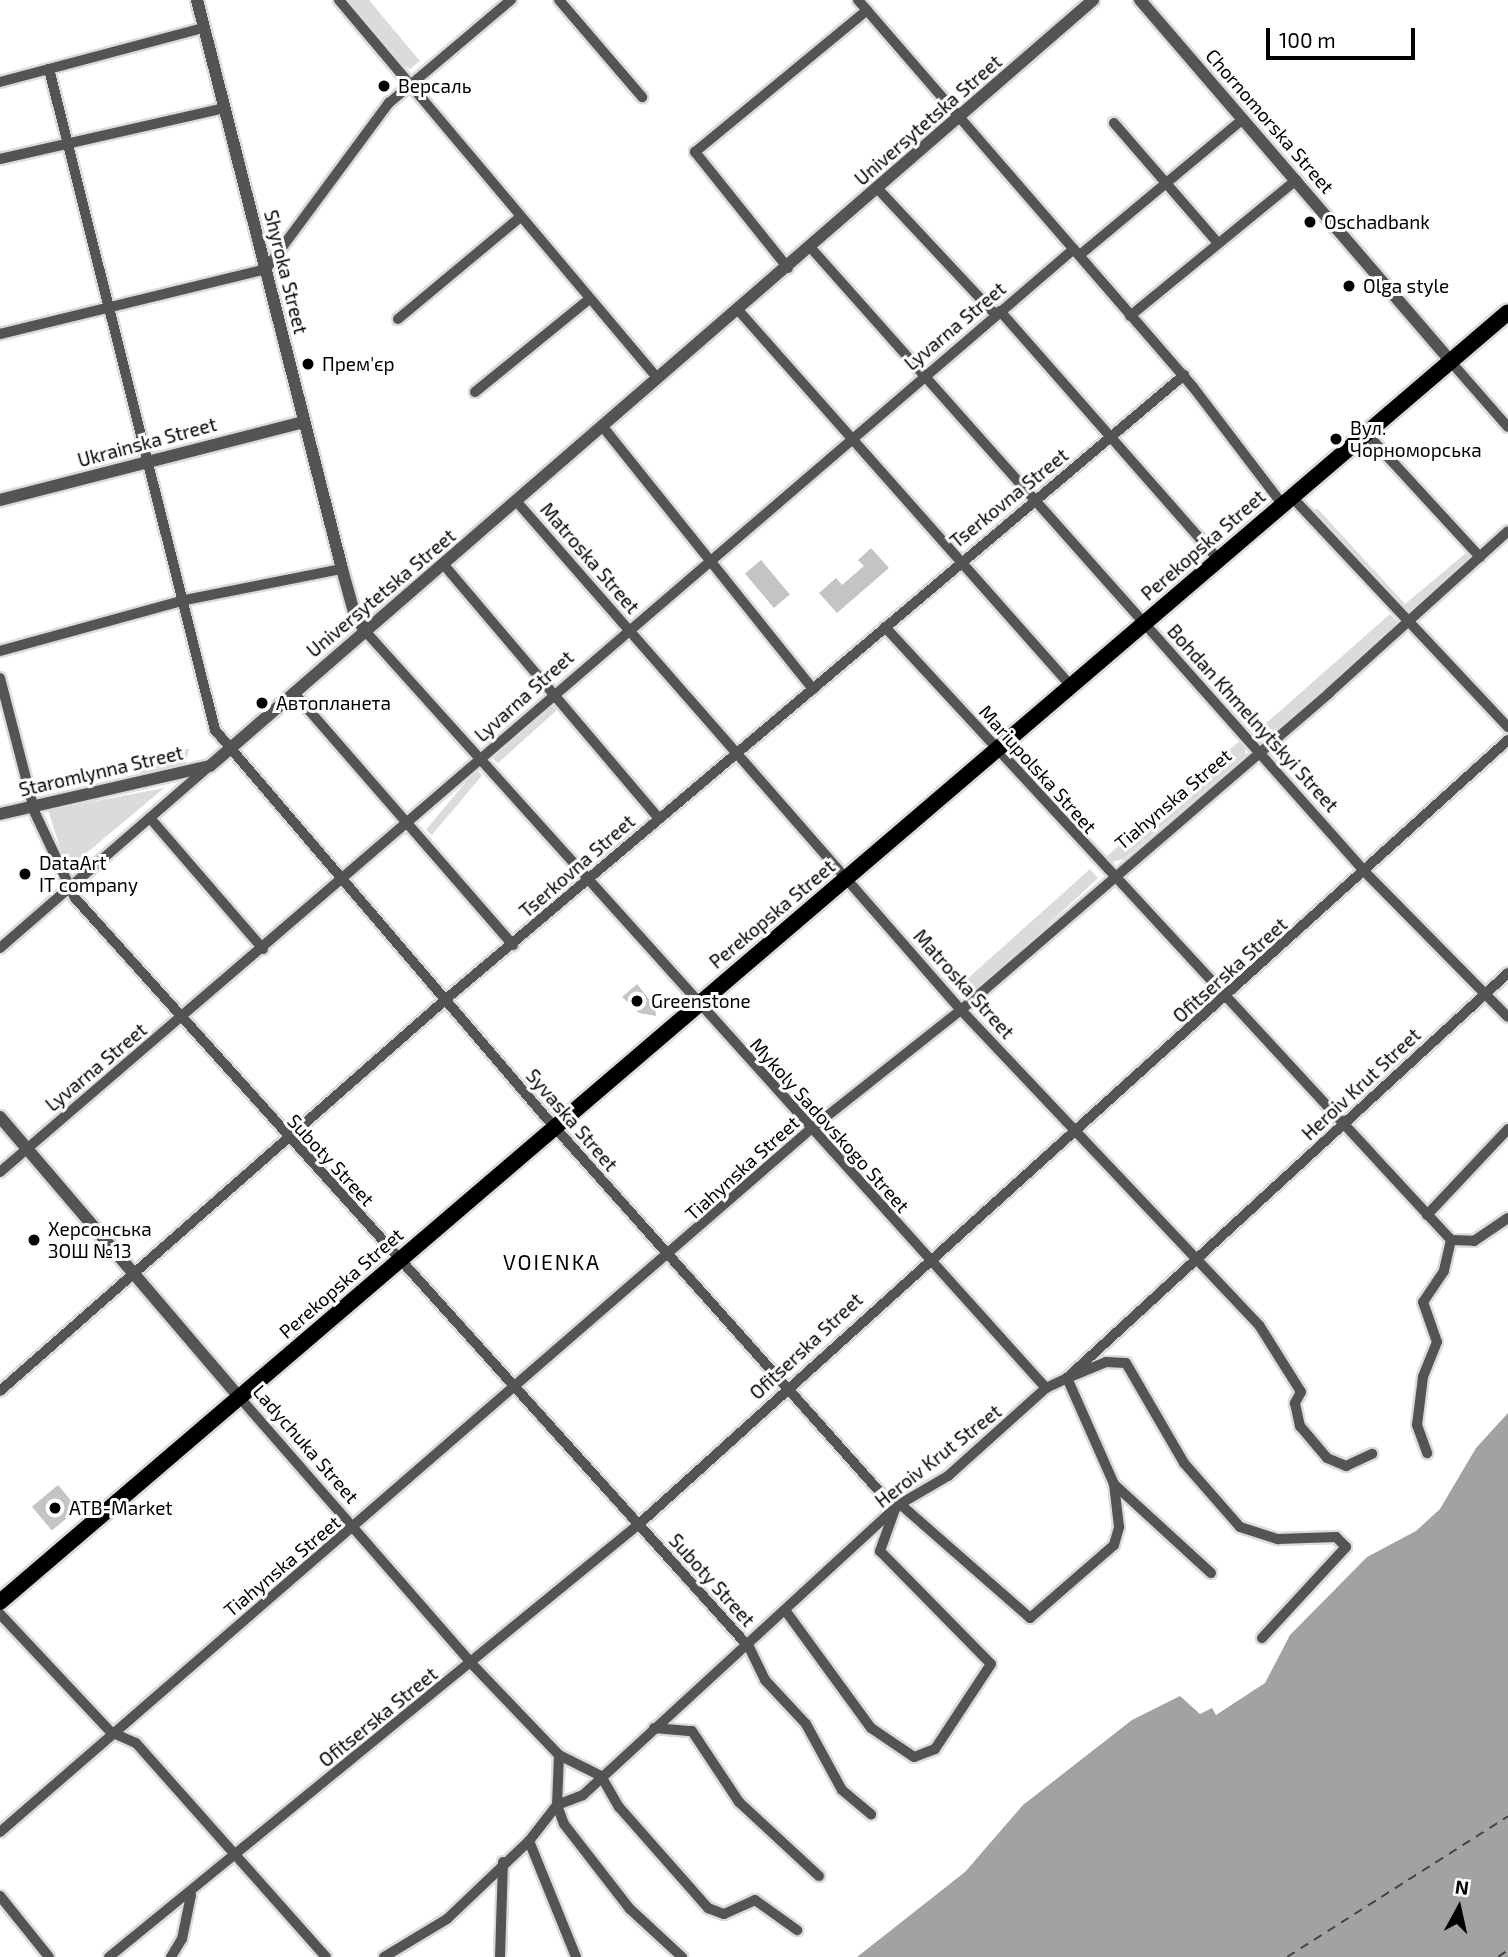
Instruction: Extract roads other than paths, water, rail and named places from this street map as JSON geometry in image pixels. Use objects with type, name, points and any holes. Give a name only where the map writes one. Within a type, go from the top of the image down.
[{"type":"main road","name":"Perekopska Street","points":[[0,1602],[241,1399],[399,1260],[1508,312]]},
{"type":"street","name":"Shyroka Street","points":[[197,0],[342,569],[355,617],[366,632]]},
{"type":"street","points":[[339,0],[587,302],[658,379]]},
{"type":"street","points":[[0,334],[265,269],[389,103],[511,0]]},
{"type":"street","points":[[559,0],[642,97]]},
{"type":"street","points":[[859,0],[1130,316],[1184,375],[1286,500],[1508,727]]},
{"type":"street","name":"Universytetska Street","points":[[0,948],[739,311],[1093,0]]},
{"type":"street","name":"Chornomorska Street","points":[[1140,0],[1508,427]]},
{"type":"street","points":[[788,268],[695,152],[867,10]]},
{"type":"street","points":[[0,82],[203,28]]},
{"type":"street","name":"Syvaska Street","points":[[49,69],[151,461],[215,730],[229,750],[669,1258],[897,1506],[1030,1618],[1114,1545],[1119,1527],[1114,1484]]},
{"type":"street","points":[[0,159],[69,146],[225,108]]},
{"type":"street","name":"Lyvarna Street","points":[[0,1172],[343,882],[550,694],[629,630],[921,377],[1242,120]]},
{"type":"street","points":[[1114,123],[1168,181],[1217,242]]},
{"type":"street","points":[[1130,316],[1217,242],[1296,180]]},
{"type":"street","points":[[878,189],[998,313],[1219,560]]},
{"type":"street","points":[[398,319],[518,219]]},
{"type":"street","name":"Bohdan Khmelnytskyi Street","points":[[811,247],[1031,501],[1261,748],[1366,873],[1508,1017]]},
{"type":"street","points":[[475,392],[587,302]]},
{"type":"street","points":[[739,311],[957,562],[1071,686]]},
{"type":"street","name":"Tserkovna Street","points":[[0,1391],[445,1000],[591,879],[659,817],[813,689],[957,562],[1184,375]]},
{"type":"street","name":"Ukrainska Street","points":[[0,500],[303,422]]},
{"type":"street","points":[[603,426],[813,689]]},
{"type":"street","points":[[1365,432],[1480,557]]},
{"type":"street","name":"Matroska Street","points":[[517,502],[961,1010],[1194,1263],[1259,1325],[1301,1392],[1295,1403],[1300,1426],[1327,1458],[1346,1466],[1372,1454]]},
{"type":"street","name":"Tiahynska Street","points":[[0,1832],[111,1732],[516,1391],[669,1258],[812,1128],[961,1010],[1111,875],[1406,623],[1508,531]]},
{"type":"street","points":[[444,565],[550,694],[659,817]]},
{"type":"street","points":[[0,651],[185,600],[342,569]]},
{"type":"street","name":"Mariupolska Street","points":[[885,627],[1341,1128],[1451,1240]]},
{"type":"street","name":"Mykoly Sadovskogo Street","points":[[366,632],[479,760],[591,879],[697,1006],[812,1128],[926,1259],[1046,1388]]},
{"type":"street","name":"Suboty Street","points":[[0,678],[33,806],[70,890],[179,1020],[748,1647],[765,1680],[806,1724],[842,1790],[871,1814]]},
{"type":"street","points":[[294,693],[410,822],[513,945]]},
{"type":"street","name":"Ofitserska Street","points":[[109,1957],[191,1895],[638,1525],[926,1259],[1366,873],[1508,740]]},
{"type":"street","name":"Staromlynna Street","points":[[0,814],[210,766]]},
{"type":"street","points":[[150,818],[262,949]]},
{"type":"street","name":"Heroiv Krut Street","points":[[384,1957],[447,1919],[503,1862],[529,1841],[557,1805],[583,1795],[654,1728],[787,1613],[897,1506],[947,1476],[1046,1388],[1067,1378],[1508,973]]},
{"type":"street","name":"Ladychuka Street","points":[[0,1116],[471,1663],[559,1755],[601,1776]]},
{"type":"street","points":[[1427,1214],[1508,1129]]},
{"type":"street","points":[[1427,1453],[1417,1424],[1423,1377],[1437,1342],[1423,1302],[1444,1271],[1451,1240],[1474,1241],[1508,1218]]},
{"type":"street","points":[[1211,1573],[1114,1484],[1067,1378],[1106,1362],[1126,1363],[1184,1463],[1240,1527],[1278,1539],[1336,1537],[1346,1547],[1262,1638]]},
{"type":"street","points":[[787,1613],[871,1728],[914,1757],[929,1756],[991,1664],[880,1552],[897,1506]]},
{"type":"street","points":[[0,1614],[111,1732],[136,1742],[233,1858],[326,1957]]},
{"type":"street","points":[[654,1728],[692,1731],[739,1802],[819,1876]]},
{"type":"street","points":[[559,1755],[557,1805],[564,1824],[630,1909],[682,1957]]},
{"type":"street","points":[[601,1776],[620,1807],[708,1908],[724,1914],[755,1900],[797,1930]]},
{"type":"street","points":[[529,1841],[576,1957]]},
{"type":"street","points":[[500,1957],[503,1862]]},
{"type":"street","points":[[171,1957],[182,1940],[191,1895]]},
{"type":"street","points":[[0,1896],[49,1957]]},
{"type":"place","name":"Версаль","points":[[384,86]]},
{"type":"place","name":"Oschadbank","points":[[1310,222]]},
{"type":"place","name":"Olga style","points":[[1349,286]]},
{"type":"place","name":"Прем'єр","points":[[308,364]]},
{"type":"place","name":"Вул. Чорноморська","points":[[1336,439]]},
{"type":"place","name":"Автопланета","points":[[262,703]]},
{"type":"place","name":"DataArt IT company","points":[[25,874]]},
{"type":"place","name":"Greenstone","points":[[637,1001]]},
{"type":"place","name":"Херсонська ЗОШ №13","points":[[34,1240]]},
{"type":"place","name":"ATB-Market","points":[[55,1508]]},
{"type":"district","name":"VOIENKA","points":[[552,1262]]}]
